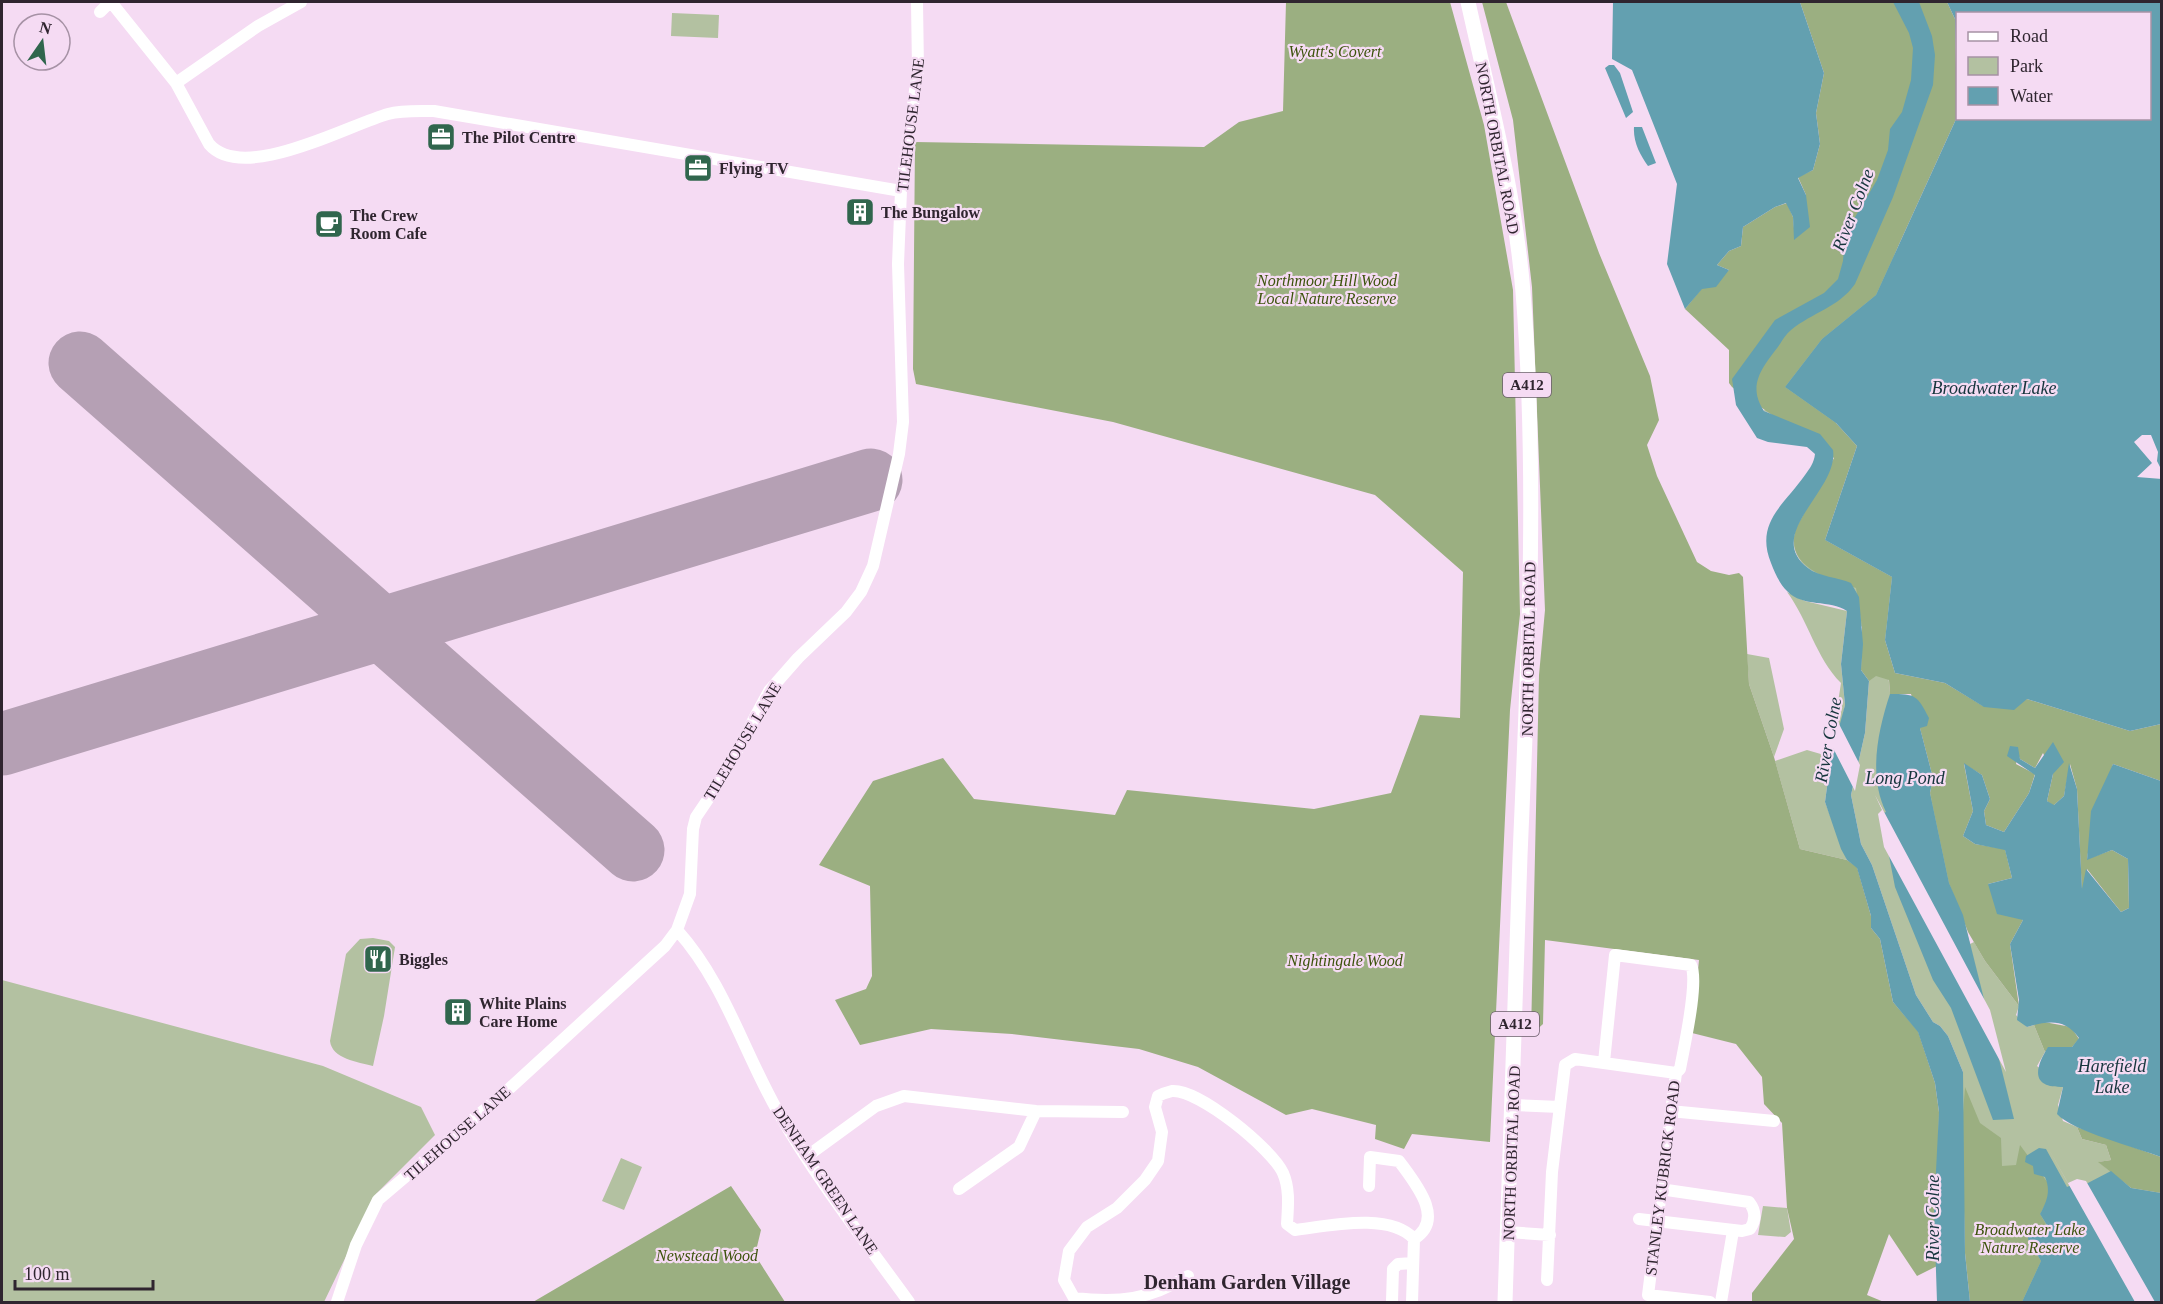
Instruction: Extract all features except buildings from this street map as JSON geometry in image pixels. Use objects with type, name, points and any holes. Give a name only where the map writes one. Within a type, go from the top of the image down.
[{"type":"main road","name":"NORTH ORBITAL ROAD","points":[[1467,2],[1512,206],[1523,291],[1530,456],[1529,664],[1505,1302]]},
{"type":"street","points":[[100,12],[111,2],[176,83],[215,150],[235,157],[269,155],[296,148],[387,114],[434,111],[901,191]]},
{"type":"street","points":[[176,83],[258,26],[301,2]]},
{"type":"street","name":"TILEHOUSE LANE","points":[[338,1302],[356,1245],[378,1200],[502,1095],[665,946],[677,930],[690,894],[693,829],[696,817],[721,780],[770,691],[798,658],[846,612],[861,592],[873,566],[899,454],[903,422],[898,264],[901,191],[918,69],[917,2]]},
{"type":"street","name":"DENHAM GREEN LANE","points":[[677,930],[690,944],[720,991],[776,1109],[806,1157],[909,1302]]},
{"type":"street","points":[[1604,1062],[1615,955],[1691,965],[1694,972],[1689,1015],[1680,1069],[1676,1073]]},
{"type":"street","name":"STANLEY KUBRICK ROAD","points":[[1547,1280],[1552,1172],[1565,1065],[1569,1060],[1604,1062],[1676,1073],[1648,1295],[1710,1302]]},
{"type":"street","points":[[1188,1276],[1151,1296],[1108,1301],[1073,1300],[1064,1280],[1069,1251],[1087,1227],[1117,1208],[1145,1180],[1158,1161],[1162,1132],[1155,1107],[1158,1096],[1173,1091],[1194,1097],[1232,1120],[1283,1172],[1288,1194],[1287,1224],[1295,1230],[1356,1223],[1392,1225],[1406,1231],[1414,1239],[1412,1302]]},
{"type":"street","points":[[806,1157],[876,1106],[904,1096],[1036,1111],[1123,1112]]},
{"type":"street","points":[[1513,1105],[1560,1107]]},
{"type":"street","points":[[959,1190],[1019,1147],[1036,1111]]},
{"type":"street","points":[[1670,1111],[1774,1121]]},
{"type":"street","points":[[1369,1186],[1370,1157],[1399,1161],[1427,1206],[1428,1225],[1423,1234],[1414,1239]]},
{"type":"street","points":[[1639,1219],[1733,1231],[1750,1229],[1754,1223],[1753,1207],[1749,1202],[1660,1189]]},
{"type":"street","points":[[1721,1302],[1733,1231]]},
{"type":"street","points":[[1508,1232],[1550,1235]]},
{"type":"street","points":[[1392,1301],[1393,1269],[1398,1264],[1413,1263]]},
{"type":"green space","points":[[1286,2],[1450,2],[1484,125],[1513,290],[1520,614],[1510,710],[1490,1142],[1412,1134],[1404,1149],[1375,1139],[1376,1125],[1312,1109],[1286,1115],[1198,1067],[1139,1049],[1012,1034],[931,1029],[860,1045],[835,1000],[866,989],[872,976],[870,886],[819,865],[873,781],[943,758],[974,799],[1115,815],[1127,790],[1314,809],[1391,793],[1420,715],[1460,718],[1463,572],[1375,495],[1113,422],[916,384],[913,369],[915,142],[1204,147],[1239,122],[1283,111]]},
{"type":"green space","points":[[1482,2],[1506,2],[1599,253],[1650,376],[1659,420],[1647,445],[1657,476],[1697,562],[1711,571],[1729,575],[1739,573],[1743,577],[1749,684],[1774,757],[1800,849],[1847,860],[1857,867],[1871,916],[1871,928],[1880,939],[1893,1002],[1918,1031],[1935,1083],[1939,1112],[1937,1266],[1917,1276],[1889,1234],[1867,1295],[1884,1302],[1752,1302],[1752,1293],[1794,1239],[1787,1208],[1782,1123],[1764,1104],[1762,1077],[1736,1044],[1692,1033],[1699,960],[1545,940],[1543,1024],[1531,1035],[1539,675],[1545,610],[1532,287],[1513,120]]},
{"type":"green space","points":[[1800,2],[1947,2],[1955,19],[1956,119],[1876,295],[1822,339],[1785,387],[1836,423],[1857,446],[1825,540],[1892,577],[1885,640],[1895,673],[1945,683],[1983,706],[2027,699],[2130,731],[2161,724],[2161,781],[2113,764],[2090,840],[2087,859],[2112,850],[2128,859],[2129,908],[2121,912],[2087,869],[2082,893],[2077,789],[2070,764],[2064,796],[2053,806],[2047,801],[2053,774],[2043,753],[2035,768],[2020,759],[2018,754],[2016,764],[2035,774],[2029,793],[2004,832],[1986,825],[1984,811],[1990,799],[1982,775],[1964,764],[1973,811],[1963,836],[1975,844],[2005,849],[2012,878],[1988,884],[2023,920],[2010,944],[2019,1006],[1985,961],[1968,932],[1949,883],[1930,793],[1933,778],[1911,694],[1890,694],[1889,680],[1876,676],[1869,681],[1861,670],[1862,627],[1856,588],[1811,569],[1796,553],[1794,542],[1796,528],[1834,458],[1732,387],[1729,383],[1729,350],[1685,309],[1702,288],[1729,270],[1717,265],[1729,251],[1741,246],[1743,227],[1775,207],[1787,203],[1793,217],[1795,239],[1806,195],[1798,177],[1813,170],[1820,144],[1816,113],[1824,73]]},
{"type":"green space","points":[[1947,2],[1956,79],[1836,423],[1832,467],[1798,424],[1764,411]]},
{"type":"green space","points":[[672,13],[719,15],[718,38],[671,36]]},
{"type":"green space","name":"Broadwater Lake Nature Reserve","points":[[1832,467],[1825,540],[1892,577],[1885,640],[1890,693],[1930,793],[1970,944],[1974,942],[1985,961],[2019,1006],[2016,1015],[2027,1027],[2034,1025],[2045,1052],[2037,1066],[2063,1087],[2058,1105],[2063,1121],[2077,1127],[2082,1139],[2106,1145],[2111,1160],[2099,1162],[2130,1188],[2161,1193],[2161,1302],[1970,1302],[1962,1142],[1963,1072],[1948,1036],[1940,1026],[1933,1022],[1916,995],[1872,865],[1861,844],[1851,795],[1865,733],[1869,681],[1862,627],[1814,572],[1801,562],[1796,554],[1793,538]]},
{"type":"green space","points":[[1787,592],[1805,601],[1847,611],[1841,664],[1845,705],[1839,734],[1834,728],[1841,683],[1818,651]]},
{"type":"green space","points":[[1747,654],[1769,658],[1784,729],[1774,757],[1749,684]]},
{"type":"green space","points":[[1807,750],[1831,757],[1825,802],[1847,860],[1800,849],[1775,761]]},
{"type":"green space","points":[[373,938],[389,941],[395,947],[373,1066],[341,1056],[335,1052],[330,1041],[346,954],[360,939]]},
{"type":"green space","points":[[2,980],[323,1066],[421,1107],[435,1135],[376,1194],[324,1302],[2,1302]]},
{"type":"green space","points":[[2039,1021],[2071,1027],[2079,1039],[2072,1047],[2049,1047],[2045,1052],[2034,1025]]},
{"type":"green space","points":[[1965,1087],[1980,1123],[2001,1138],[2002,1166],[2016,1165],[2020,1145],[2048,1183],[2048,1199],[2040,1214],[2050,1231],[2031,1229],[2028,1239],[2041,1261],[2022,1302],[1970,1302],[1965,1253],[1962,1126]]},
{"type":"green space","points":[[2077,1127],[2161,1157],[2161,1193],[2131,1188],[2098,1162],[2111,1160],[2106,1145],[2082,1139]]},
{"type":"green space","points":[[621,1158],[642,1167],[624,1210],[602,1201]]},
{"type":"green space","name":"Newstead Wood","points":[[731,1186],[761,1230],[755,1255],[785,1302],[533,1302]]},
{"type":"green space","points":[[1763,1206],[1787,1208],[1791,1232],[1785,1237],[1758,1235]]},
{"type":"water","points":[[1613,2],[1800,2],[1824,73],[1816,113],[1820,144],[1813,170],[1798,178],[1806,195],[1810,227],[1794,240],[1793,217],[1786,203],[1775,207],[1743,227],[1741,246],[1729,251],[1717,265],[1729,270],[1716,287],[1702,289],[1685,309],[1667,264],[1677,184],[1632,70],[1612,59]]},
{"type":"water","points":[[1893,2],[1919,2],[1932,36],[1935,55],[1933,85],[1893,197],[1855,284],[1841,299],[1788,333],[1763,368],[1757,384],[1757,392],[1764,411],[1820,434],[1833,450],[1832,465],[1825,481],[1798,526],[1794,541],[1796,555],[1808,568],[1851,583],[1859,597],[1863,644],[1861,670],[1869,681],[1865,733],[1851,795],[1861,844],[1872,865],[1916,995],[1933,1022],[1940,1026],[1948,1036],[1963,1072],[1965,1253],[1970,1302],[1937,1302],[1934,1210],[1939,1112],[1935,1083],[1918,1032],[1893,1002],[1880,939],[1871,928],[1871,916],[1857,868],[1847,860],[1841,849],[1825,802],[1831,757],[1845,705],[1841,664],[1847,611],[1833,605],[1809,602],[1793,596],[1777,578],[1767,549],[1766,537],[1774,516],[1809,470],[1815,454],[1807,447],[1768,442],[1757,438],[1736,405],[1732,379],[1775,320],[1824,293],[1838,279],[1843,261],[1845,234],[1877,180],[1888,150],[1890,129],[1902,112],[1911,80],[1913,48],[1909,33]]},
{"type":"water","name":"Broadwater Lake","points":[[1947,2],[2161,2],[2161,469],[2157,461],[2158,452],[2151,435],[2142,435],[2134,442],[2152,463],[2137,477],[2162,479],[2161,724],[2130,731],[2027,699],[2014,710],[1984,707],[1945,683],[1895,673],[1885,640],[1892,577],[1825,540],[1857,446],[1836,423],[1785,387],[1822,339],[1876,295],[1956,119],[2151,120],[2151,12],[1956,12],[1956,48],[1955,19]]},
{"type":"water","points":[[1614,65],[1620,73],[1633,112],[1626,118],[1605,68]]},
{"type":"water","points":[[1634,127],[1642,127],[1656,163],[1648,166],[1642,157],[1636,143]]},
{"type":"water","name":"Long Pond","points":[[1890,694],[1915,697],[1929,718],[1927,726],[1920,728],[1933,778],[1930,793],[1949,883],[1963,915],[2014,1119],[1993,1120],[1951,1008],[1933,980],[1895,887],[1881,814],[1886,812],[1877,783],[1876,768],[1879,738]]},
{"type":"water","name":"Harefield Lake","points":[[2053,742],[2064,762],[2053,774],[2047,801],[2054,805],[2064,796],[2069,763],[2077,789],[2082,889],[2086,869],[2121,912],[2129,908],[2128,859],[2112,850],[2087,860],[2091,811],[2113,764],[2161,781],[2161,1157],[2090,1133],[2057,1114],[2063,1087],[2045,1084],[2040,1080],[2038,1069],[2040,1062],[2048,1047],[2072,1047],[2079,1038],[2062,1024],[2042,1023],[2027,1027],[2017,1020],[2019,1000],[2010,944],[2023,920],[1997,914],[1988,884],[2012,878],[2005,850],[1975,844],[1963,836],[1973,811],[1964,763],[1982,775],[1990,799],[1984,811],[1986,825],[2004,832],[2029,793],[2035,775],[2007,756],[2010,746],[2018,747],[2020,759],[2035,768]]},
{"type":"water","points":[[2039,1148],[2046,1149],[2067,1187],[2078,1182],[2086,1184],[2111,1171],[2131,1188],[2161,1193],[2161,1302],[2022,1302],[2041,1261],[2028,1239],[2030,1228],[2050,1230],[2040,1214],[2047,1196],[2048,1187],[2045,1177],[2034,1174],[2033,1166],[2025,1162],[2026,1156]]},
{"type":"pier","points":[[1838,722],[1860,765],[1855,791],[1832,746]]},
{"type":"pier","points":[[1875,795],[1990,1010],[2006,1072],[1884,847],[1878,814],[1882,810]]},
{"type":"pier","points":[[2047,1146],[2068,1183],[2077,1179],[2086,1181],[2155,1302],[2135,1302]]},
{"type":"runway","points":[[80,363],[633,850]]},
{"type":"runway","points":[[2,744],[871,480]]},
{"type":"place","name":"The Pilot Centre","points":[[441,137]]},
{"type":"place","name":"Flying TV","points":[[698,168]]},
{"type":"place","name":"The Bungalow","points":[[860,212]]},
{"type":"place","name":"The Crew Room Cafe","points":[[329,224]]},
{"type":"place","name":"Biggles","points":[[378,959]]},
{"type":"place","name":"White Plains Care Home","points":[[458,1012]]},
{"type":"district","name":"Denham Garden Village","points":[[1247,1282]]},
{"type":"park label","name":"Wyatt's Covert","points":[[1335,51]]},
{"type":"park label","name":"Northmoor Hill Wood Local Nature Reserve","points":[[1327,289]]},
{"type":"park label","name":"Nightingale Wood","points":[[1345,960]]},
{"type":"water label","name":"River Colne","points":[[1853,210]]},
{"type":"water label","name":"River Colne","points":[[1828,740]]},
{"type":"water label","name":"River Colne","points":[[1933,1218]]}]
